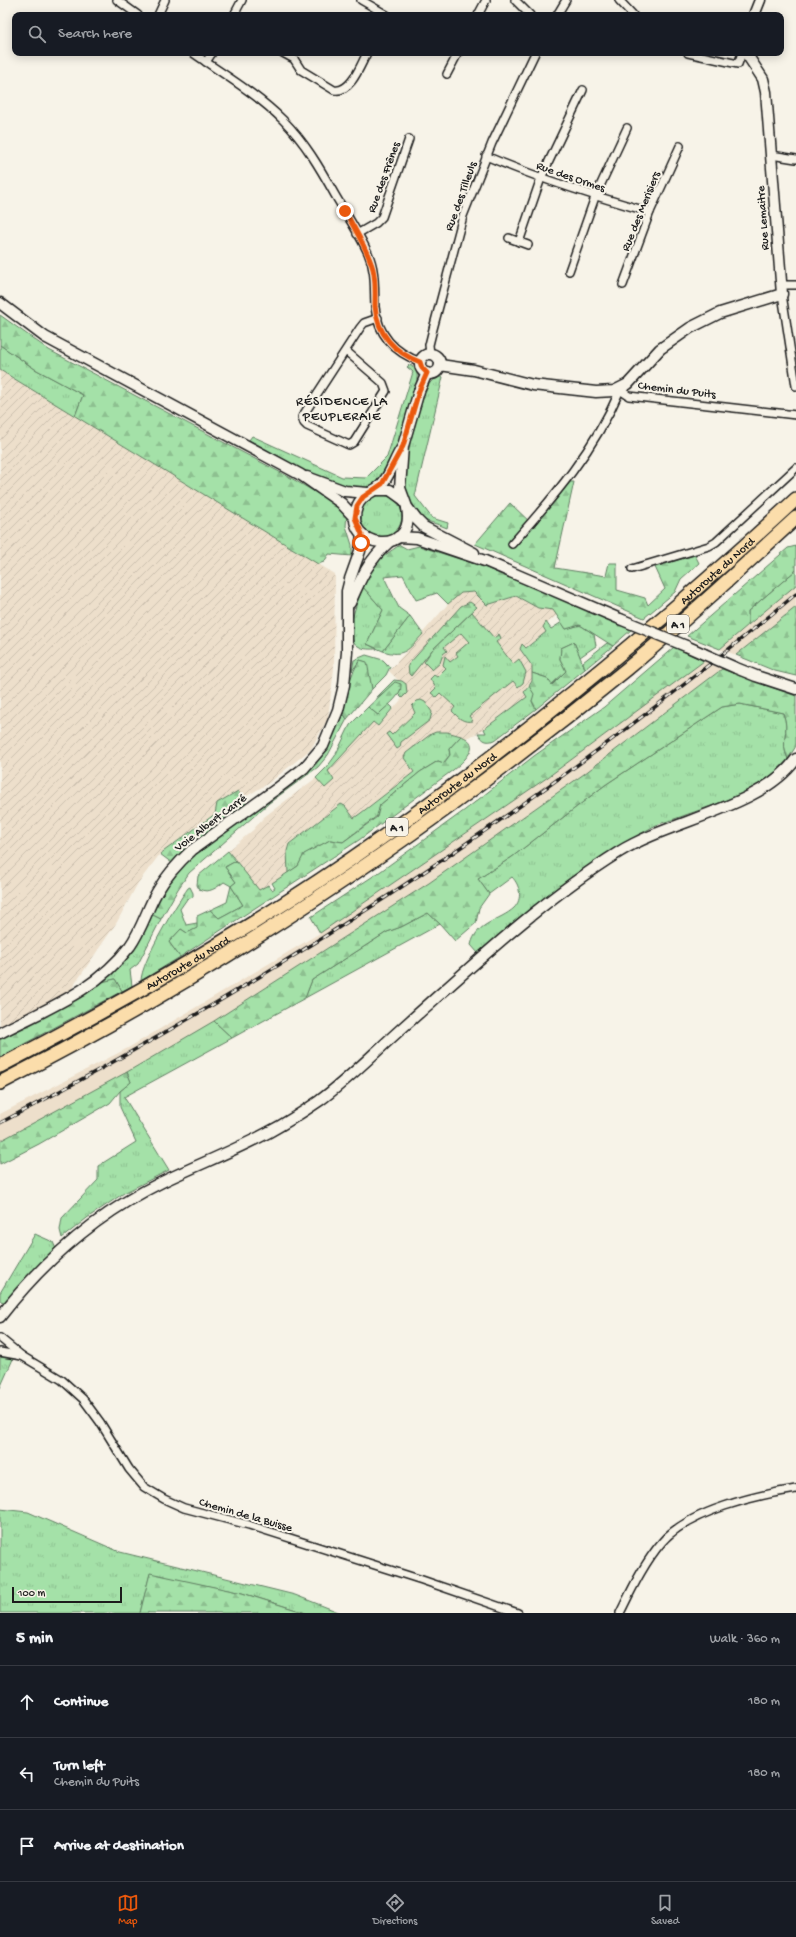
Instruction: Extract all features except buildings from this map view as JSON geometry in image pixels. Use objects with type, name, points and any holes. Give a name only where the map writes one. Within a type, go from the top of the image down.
[{"type":"highway","points":[[756,534],[796,496]]},
{"type":"highway","name":"Autoroute du Nord","points":[[0,1066],[92,1018],[181,967],[268,913],[384,836],[489,760],[582,686],[675,608],[796,499]]},
{"type":"highway","name":"Autoroute du Nord","points":[[0,1083],[146,1005],[233,953],[335,888],[428,823],[551,730],[629,667],[796,518]]},
{"type":"street","points":[[117,0],[134,12]]},
{"type":"street","points":[[159,12],[165,0]]},
{"type":"street","points":[[236,12],[242,0]]},
{"type":"street","points":[[361,0],[381,12]]},
{"type":"street","points":[[480,12],[486,0]]},
{"type":"street","points":[[515,0],[527,12]]},
{"type":"street","points":[[559,12],[566,0]]},
{"type":"street","points":[[619,0],[630,12]]},
{"type":"street","points":[[755,12],[760,0]]},
{"type":"street","points":[[197,56],[265,104],[299,136],[311,153],[368,254],[373,271],[378,318],[385,336],[398,352],[406,357],[420,362]]},
{"type":"street","points":[[206,62],[210,56]]},
{"type":"street","points":[[288,56],[294,59],[301,70],[334,90],[339,91],[348,87],[366,56]]},
{"type":"street","points":[[447,74],[456,56]]},
{"type":"street","name":"Rue des Tilleuls","points":[[430,354],[429,345],[446,274],[463,216],[486,156],[534,56]]},
{"type":"street","points":[[702,56],[738,64],[741,56]]},
{"type":"street","name":"Rue Lemaitre","points":[[748,56],[764,84],[767,101],[781,290],[796,386]]},
{"type":"street","points":[[519,242],[541,178],[583,90]]},
{"type":"street","points":[[569,271],[595,196],[627,128]]},
{"type":"street","name":"Rue des Frênes","points":[[357,234],[376,223],[382,217],[409,139]]},
{"type":"street","name":"Rue des Merisiers","points":[[623,285],[650,212],[680,146]]},
{"type":"street","points":[[771,155],[796,159]]},
{"type":"street","name":"Rue des Ormes","points":[[486,156],[541,178],[650,212]]},
{"type":"street","points":[[509,238],[528,246]]},
{"type":"street","points":[[512,544],[566,482],[612,408],[620,390],[628,384],[660,349],[690,328],[720,313],[796,285]]},
{"type":"street","points":[[0,303],[45,337],[301,475],[341,503],[355,518],[362,534],[372,541],[383,543],[394,540],[417,538],[485,561],[736,668],[756,676],[796,688]]},
{"type":"street","points":[[346,351],[383,383],[386,391],[354,442],[348,445],[307,426],[302,417],[364,323],[378,318]]},
{"type":"street","points":[[420,362],[424,356],[430,354],[438,359],[440,365],[437,371],[427,373]]},
{"type":"street","points":[[420,362],[422,368],[427,373]]},
{"type":"street","name":"Chemin du Puits","points":[[440,365],[474,370],[533,385],[596,392],[620,390],[629,396],[796,415]]},
{"type":"street","points":[[394,540],[408,524],[409,515],[400,488],[403,446],[419,391],[427,373]]},
{"type":"street","points":[[355,518],[360,501],[382,484],[403,446]]},
{"type":"street","points":[[632,569],[710,546],[796,468]]},
{"type":"street","points":[[301,475],[345,490],[371,492],[390,490],[406,504],[416,519],[429,530],[473,551],[485,561]]},
{"type":"street","name":"Voie Albert Carré","points":[[0,1033],[76,995],[113,966],[130,945],[157,892],[180,861],[192,850],[279,787],[316,756],[330,734],[344,685],[350,579],[360,551],[362,534]]},
{"type":"street","name":"Voie Albert Carré","points":[[348,607],[365,569],[373,558],[394,540]]},
{"type":"street","points":[[0,1317],[30,1281],[65,1246],[127,1201],[161,1183],[271,1132],[321,1099],[517,926],[603,862],[640,840],[756,793],[777,779],[796,759]]},
{"type":"street","name":"Chemin de la Buisse","points":[[0,1338],[22,1356],[62,1380],[83,1399],[100,1422],[134,1475],[144,1487],[164,1499],[184,1508],[249,1525],[422,1580],[518,1613]]},
{"type":"street","name":"Chemin de la Buisse","points":[[0,1352],[22,1356]]},
{"type":"street","points":[[620,1613],[635,1583],[656,1550],[666,1538],[680,1526],[718,1509],[745,1500],[768,1493],[796,1489]]},
{"type":"shaded area","points":[[0,370],[335,574],[334,669],[328,718],[311,749],[269,783],[207,819],[160,854],[138,883],[117,922],[70,991],[0,1027]]},
{"type":"shaded area","points":[[796,585],[796,607],[736,655],[720,649]]},
{"type":"shaded area","points":[[474,592],[487,605],[516,596],[538,608],[553,609],[557,615],[543,627],[546,632],[521,651],[532,666],[532,681],[524,692],[527,697],[478,733],[466,738],[447,732],[431,734],[406,753],[414,772],[354,818],[345,806],[339,805],[289,844],[287,851],[288,873],[259,891],[228,851],[253,830],[264,817],[316,778],[325,788],[334,780],[327,771],[373,722],[378,726],[407,693],[402,681],[398,680],[389,671],[448,604],[460,593]]},
{"type":"shaded area","points":[[704,661],[734,674],[410,909],[0,1147],[0,1114],[128,1048],[320,933],[548,777]]},
{"type":"green space","points":[[0,315],[49,350],[291,478],[339,506],[347,513],[346,526],[352,545],[352,556],[329,554],[324,562],[318,564],[75,416],[83,395],[35,369],[0,345]]},
{"type":"green space","points":[[0,345],[35,369],[83,395],[75,416],[0,370]]},
{"type":"green space","points":[[409,365],[415,367],[417,371],[413,399],[391,464],[381,480],[375,485],[363,488],[347,487],[330,482],[311,474],[249,440],[252,436],[342,477],[366,478],[387,457],[413,372],[407,367]]},
{"type":"green space","points":[[443,377],[415,496],[432,518],[448,523],[447,528],[427,521],[420,516],[406,495],[403,486],[408,451],[426,390],[433,380]]},
{"type":"green space","points":[[570,482],[574,482],[555,568],[606,576],[609,563],[617,563],[617,590],[645,598],[648,605],[665,589],[655,567],[695,555],[699,563],[681,579],[675,592],[644,618],[475,544],[510,503],[534,526]]},
{"type":"green space","points":[[377,495],[385,495],[393,498],[399,504],[402,516],[399,528],[393,534],[385,537],[377,537],[369,534],[363,528],[360,520],[360,512],[363,504],[369,498]]},
{"type":"green space","points":[[400,545],[407,549],[419,546],[484,567],[632,629],[613,646],[580,625],[566,629],[553,610],[538,608],[516,596],[487,605],[474,592],[461,593],[448,604],[437,593],[416,600],[403,575],[384,577],[399,608],[410,616],[383,651],[367,644],[383,610],[363,587],[377,563]]},
{"type":"green space","points":[[796,546],[796,570],[748,611],[748,625],[720,649],[687,636],[788,548]]},
{"type":"green space","points":[[796,570],[796,585],[748,625],[748,611]]},
{"type":"green space","points":[[363,587],[383,610],[367,644],[377,649],[368,649],[358,646],[353,641],[351,635],[353,618]]},
{"type":"green space","points":[[470,602],[477,607],[432,650],[411,676],[409,674],[408,665],[461,606]]},
{"type":"green space","points":[[796,607],[796,676],[775,671],[736,655]]},
{"type":"green space","points":[[472,612],[494,638],[499,634],[501,638],[496,642],[513,664],[519,659],[526,672],[523,683],[518,687],[513,681],[469,716],[473,721],[464,721],[452,711],[455,707],[440,693],[436,697],[431,693],[436,688],[430,679],[434,675],[437,677],[446,668],[443,665],[445,656],[450,662],[458,656],[456,653],[469,642],[461,633],[444,647],[447,651],[443,654],[440,663],[432,670],[424,662],[432,650]]},
{"type":"green space","points":[[410,616],[423,634],[406,651],[401,653],[390,653],[383,651]]},
{"type":"green space","points":[[546,622],[551,629],[562,622],[566,629],[580,625],[594,634],[596,646],[580,657],[574,642],[561,648],[560,659],[566,671],[551,685],[547,678],[532,673],[532,666],[520,649],[522,644],[526,648],[546,632],[543,627]]},
{"type":"green space","points":[[574,642],[585,669],[536,709],[532,701],[534,694],[529,686],[532,681],[532,673],[547,678],[552,685],[566,671],[560,659],[561,648]]},
{"type":"green space","points":[[607,643],[613,646],[585,669],[583,662]]},
{"type":"green space","points":[[674,647],[704,661],[548,777],[320,933],[311,917],[381,871],[465,810],[534,756],[604,707]]},
{"type":"green space","points":[[366,655],[383,660],[390,667],[386,675],[372,689],[366,662],[360,660],[352,671],[354,660]]},
{"type":"green space","points":[[360,660],[367,662],[372,689],[347,719],[343,713],[347,692],[353,672]]},
{"type":"green space","points":[[722,669],[796,696],[796,746],[788,759],[785,747],[786,726],[783,713],[740,704],[722,707],[605,785],[512,857],[478,879],[489,894],[479,908],[476,923],[455,941],[428,913],[401,927],[387,932],[312,980],[305,998],[232,1038],[214,1021],[429,883],[584,774]]},
{"type":"green space","points":[[394,680],[402,681],[406,684],[407,693],[402,698],[398,694],[401,689],[383,693],[376,698]]},
{"type":"green space","points":[[395,682],[401,684],[399,693],[378,715],[368,707]]},
{"type":"green space","points":[[529,686],[535,694],[532,701],[536,709],[495,740],[483,740],[478,733],[486,733],[484,729],[527,697],[524,692]]},
{"type":"green space","points":[[421,700],[425,702],[432,712],[430,720],[401,742],[400,747],[397,749],[386,734],[389,732],[392,735],[415,713],[412,706],[417,701]]},
{"type":"green space","points":[[389,704],[393,708],[378,726],[373,722],[328,771],[334,780],[325,788],[316,778],[335,756],[350,725],[368,707],[378,715]]},
{"type":"green space","points":[[740,704],[783,713],[786,726],[785,747],[788,759],[777,770],[765,780],[738,795],[710,807],[656,825],[603,856],[539,902],[478,953],[471,945],[474,937],[483,927],[514,908],[519,900],[519,888],[512,877],[489,894],[478,879],[512,857],[605,785],[722,707]]},
{"type":"green space","points":[[343,713],[347,719],[328,755],[318,767],[269,803],[267,800],[328,745]]},
{"type":"green space","points":[[436,732],[447,732],[461,736],[449,749],[450,755],[443,763],[438,761],[420,772],[380,805],[377,816],[343,842],[330,840],[305,854],[298,866],[288,873],[287,851],[289,844],[341,804],[345,806],[354,818],[361,813],[414,772],[404,758],[406,753],[431,734]]},
{"type":"green space","points":[[461,736],[468,739],[471,744],[471,748],[466,758],[453,770],[359,840],[180,957],[169,942],[181,929],[187,933],[197,928],[197,916],[210,910],[219,918],[243,905],[231,886],[236,882],[225,867],[236,861],[259,890],[268,885],[272,890],[275,888],[272,883],[298,866],[304,854],[330,840],[343,842],[377,817],[380,805],[420,772],[438,761],[444,763],[450,755],[449,749]]},
{"type":"green space","points":[[238,791],[251,811],[267,800],[269,803],[189,873],[161,919],[151,914],[163,891],[180,869],[160,854],[215,814],[217,803]]},
{"type":"green space","points":[[228,851],[236,861],[225,867],[236,882],[231,886],[224,882],[209,891],[199,889],[197,885],[198,876]]},
{"type":"green space","points":[[231,886],[243,905],[219,918],[210,910],[227,902]]},
{"type":"green space","points":[[190,887],[193,897],[187,899],[180,909],[186,925],[197,923],[198,928],[187,933],[181,929],[169,942],[180,957],[141,981],[147,961],[160,934]]},
{"type":"green space","points":[[428,913],[440,924],[305,998],[312,980],[387,932],[401,927]]},
{"type":"green space","points":[[151,914],[161,919],[138,964],[130,970],[132,986],[122,991],[115,979],[102,982],[123,959]]},
{"type":"green space","points":[[115,979],[122,991],[0,1057],[0,1038],[82,997],[102,982]]},
{"type":"green space","points":[[214,1021],[232,1038],[124,1097],[169,1170],[124,1193],[87,1218],[62,1238],[60,1230],[62,1218],[98,1180],[98,1166],[136,1142],[120,1107],[120,1091],[131,1082],[127,1072]]},
{"type":"green space","points":[[127,1072],[131,1082],[120,1091],[110,1103],[39,1144],[0,1164],[0,1141]]},
{"type":"green space","points":[[35,1234],[53,1242],[56,1249],[6,1302],[0,1301],[0,1293]]},
{"type":"green space","points":[[0,1357],[13,1359],[0,1388]]},
{"type":"green space","points":[[0,1509],[28,1512],[120,1552],[295,1595],[341,1613],[306,1613],[242,1593],[150,1574],[140,1613],[0,1613]]},
{"type":"green space","points":[[150,1573],[242,1593],[306,1613],[140,1613]]},
{"type":"railway","points":[[0,1123],[209,1007],[312,945],[412,880],[511,812],[608,742],[703,670],[796,594]]},
{"type":"district","name":"RÉSIDENCE LA PEUPLERAIE","points":[[342,408]]},
{"type":"route","points":[[345,211],[371,262],[376,290],[375,307],[385,336],[398,352],[406,357],[420,362],[422,368],[427,373],[419,391],[403,446],[382,484],[363,497],[357,506],[355,518],[358,529],[362,534],[361,543]]}]
